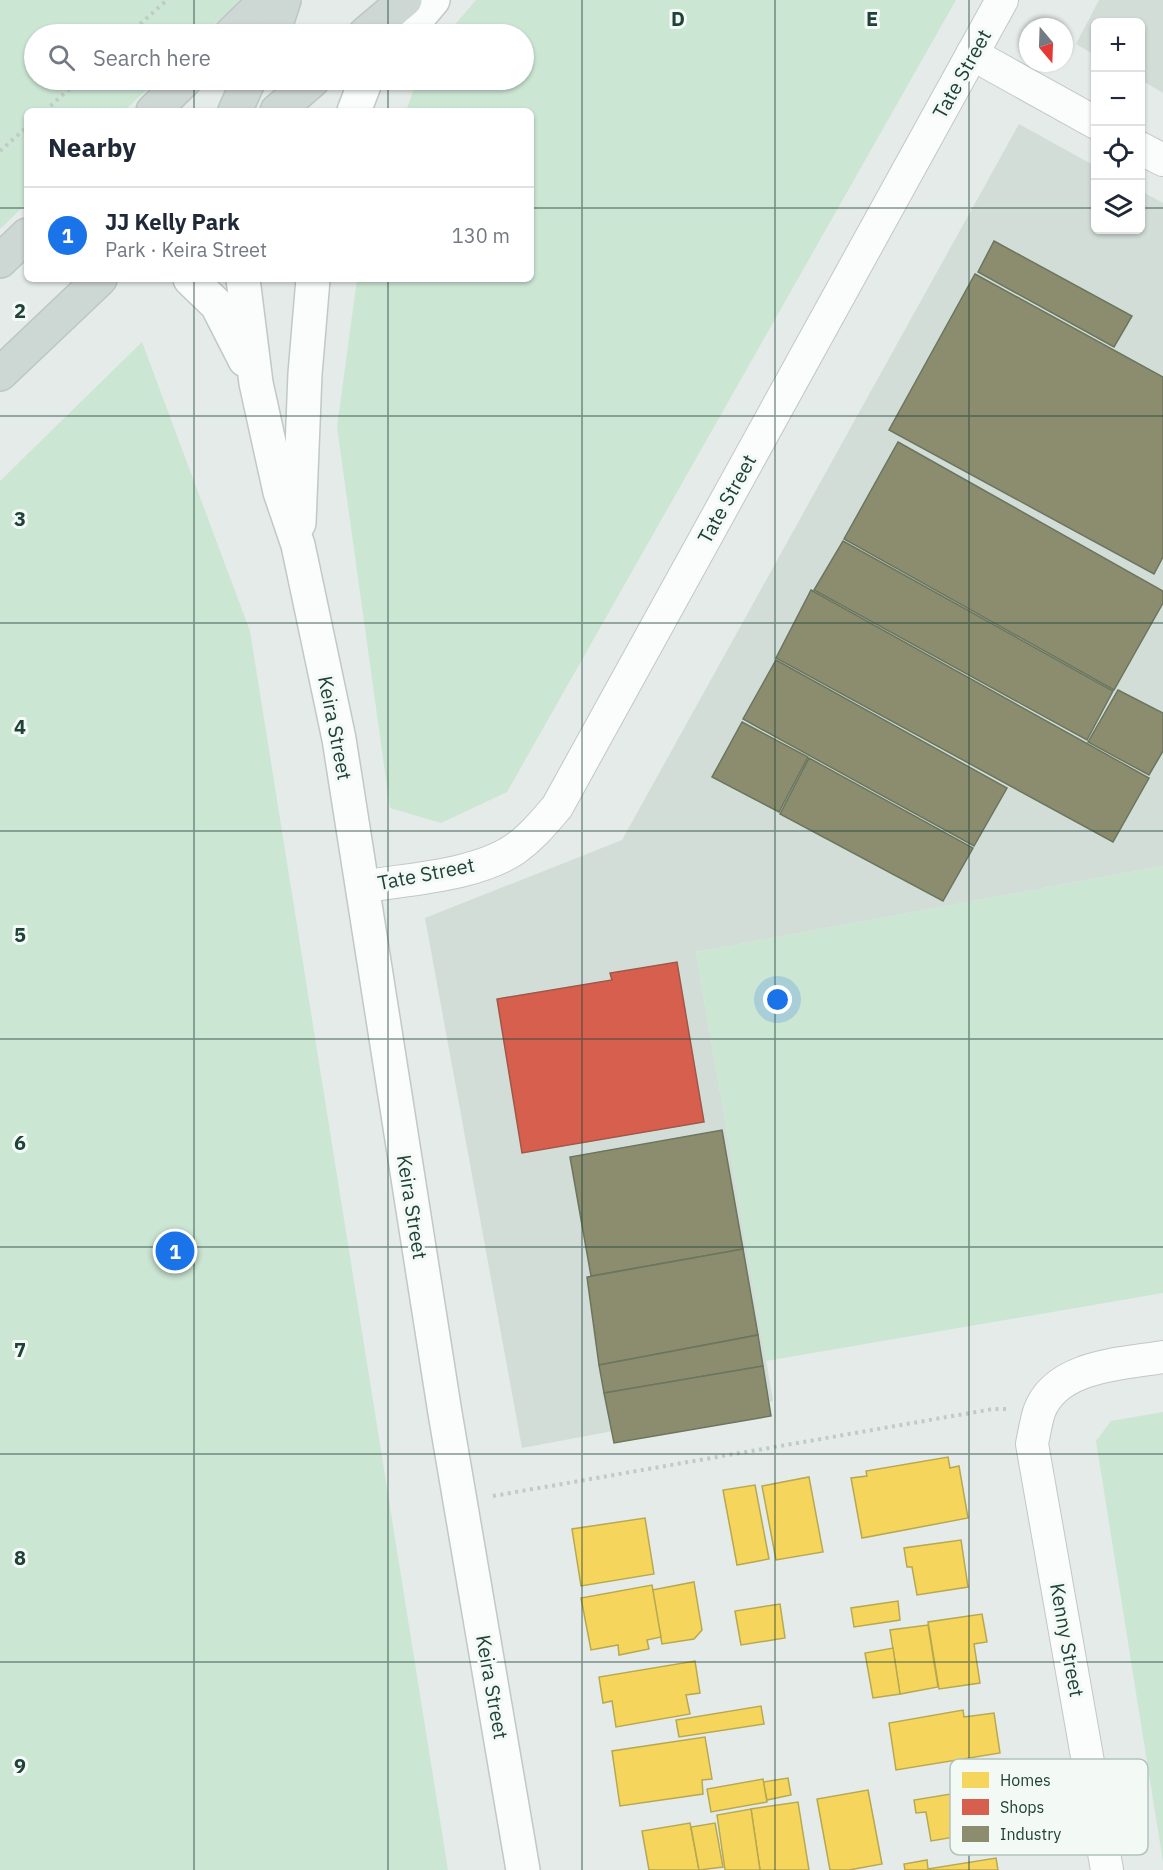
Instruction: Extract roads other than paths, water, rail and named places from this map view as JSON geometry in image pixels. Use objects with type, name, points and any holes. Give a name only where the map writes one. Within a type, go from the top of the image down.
[{"type":"main road","points":[[241,24],[266,0]]},
{"type":"main road","points":[[276,24],[284,0]]},
{"type":"main road","points":[[377,24],[405,0]]},
{"type":"main road","points":[[413,24],[433,0]]},
{"type":"main road","points":[[156,108],[175,90]]},
{"type":"main road","points":[[236,108],[244,90]]},
{"type":"main road","points":[[280,108],[301,90]]},
{"type":"main road","points":[[355,108],[362,90]]},
{"type":"main road","points":[[0,261],[24,238]]},
{"type":"main road","points":[[0,374],[97,282]]},
{"type":"main road","name":"Keira Street","points":[[193,282],[217,305],[256,383]]},
{"type":"main road","name":"Keira Street","points":[[243,282],[256,383],[280,492],[298,545],[339,740],[460,1502],[523,1870]]},
{"type":"main road","name":"Keira Street","points":[[298,545],[304,374],[313,282]]},
{"type":"street","name":"Tate Street","points":[[362,887],[481,864],[513,850],[538,830],[557,807],[1002,0]]},
{"type":"street","points":[[972,54],[1091,121]]},
{"type":"street","points":[[1145,151],[1163,160]]},
{"type":"street","name":"Kenny Street","points":[[1087,1759],[1032,1444],[1040,1410],[1060,1383],[1095,1369],[1163,1357]]},
{"type":"street","name":"Kenny Street","points":[[1104,1855],[1107,1870]]},
{"type":"place","name":"JJ Kelly Park","points":[[175,1251]]}]
